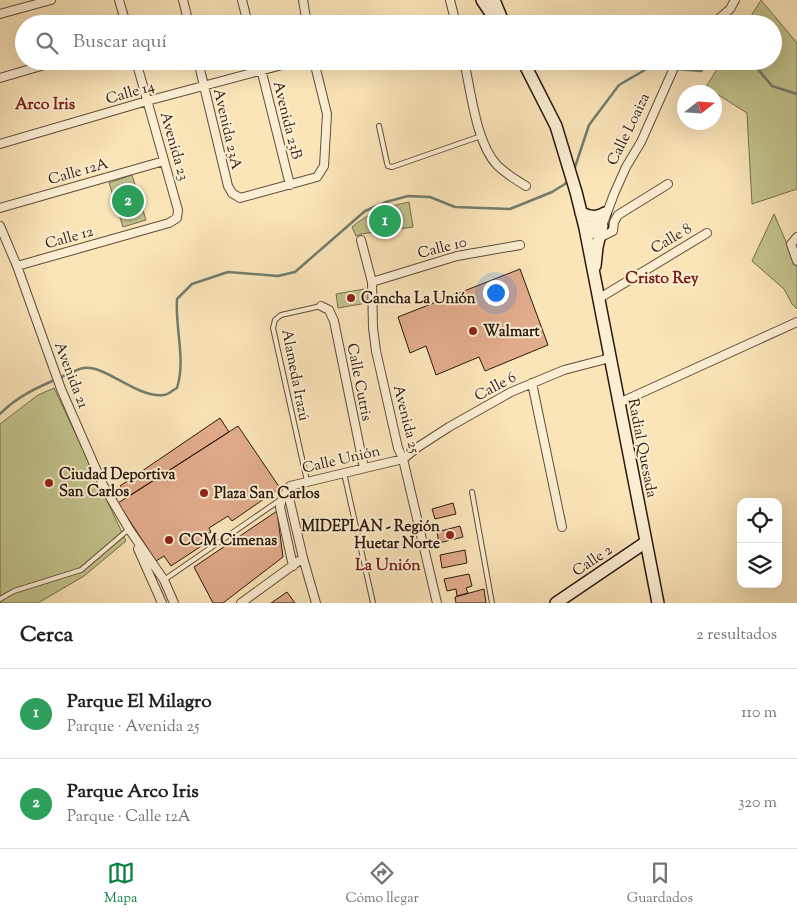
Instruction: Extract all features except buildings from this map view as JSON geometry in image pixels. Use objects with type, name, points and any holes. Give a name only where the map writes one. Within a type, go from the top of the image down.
[{"type":"main road","points":[[482,0],[492,15]]},
{"type":"main road","points":[[494,0],[500,15]]},
{"type":"main road","points":[[528,70],[556,126],[562,145],[586,233],[594,282]]},
{"type":"main road","points":[[581,213],[591,217],[601,215],[606,211]]},
{"type":"main road","name":"Calle Loaiza","points":[[594,282],[595,262],[602,226]]},
{"type":"main road","name":"Radial Quesada","points":[[594,282],[658,603]]},
{"type":"main road","name":"Calle 2","points":[[556,603],[646,542]]},
{"type":"street","points":[[0,14],[51,0]]},
{"type":"street","points":[[119,0],[123,15]]},
{"type":"street","points":[[182,0],[186,15]]},
{"type":"street","points":[[242,0],[246,15]]},
{"type":"street","points":[[303,0],[306,15]]},
{"type":"street","points":[[450,0],[454,15]]},
{"type":"street","points":[[723,15],[730,9],[735,0]]},
{"type":"street","points":[[0,78],[27,70]]},
{"type":"street","name":"Avenida 23","points":[[139,70],[178,210]]},
{"type":"street","name":"Avenida 23A","points":[[200,70],[228,186],[232,193],[240,198],[290,185]]},
{"type":"street","name":"Calle 14","points":[[0,144],[262,70]]},
{"type":"street","name":"Avenida 23B","points":[[262,70],[290,185]]},
{"type":"street","points":[[290,185],[317,177],[324,166],[327,114],[316,70]]},
{"type":"street","points":[[466,70],[481,136],[496,164],[526,186]]},
{"type":"street","name":"Calle Loaiza","points":[[602,226],[606,211],[626,167],[641,142],[673,70]]},
{"type":"street","name":"Calle 12A","points":[[0,208],[164,161]]},
{"type":"street","points":[[599,238],[612,231],[618,214],[668,184]]},
{"type":"street","name":"Calle 12","points":[[17,266],[168,223],[177,218],[178,210]]},
{"type":"street","points":[[586,233],[606,211]]},
{"type":"street","name":"Avenida 21","points":[[0,226],[17,266],[61,389],[103,485],[129,529],[164,580],[174,603]]},
{"type":"street","points":[[586,233],[602,226]]},
{"type":"street","name":"Calle 8","points":[[598,299],[707,233]]},
{"type":"street","points":[[797,237],[791,244],[797,261]]},
{"type":"street","name":"Avenida 25","points":[[361,240],[372,282],[373,328],[376,351],[437,603]]},
{"type":"street","name":"Calle 10","points":[[372,282],[457,256],[520,244]]},
{"type":"street","name":"Calle Cutris","points":[[321,306],[329,310],[334,321],[364,468]]},
{"type":"street","points":[[619,403],[797,322]]},
{"type":"street","name":"Calle 6","points":[[403,459],[449,427],[511,392],[564,370],[610,358]]},
{"type":"street","points":[[532,383],[562,527]]},
{"type":"street","name":"Calle Unión","points":[[282,499],[288,489],[294,484],[403,459]]},
{"type":"street","name":"Calle Unión","points":[[288,489],[303,558],[316,603]]},
{"type":"street","points":[[282,499],[280,507],[282,522],[293,566]]},
{"type":"street","name":"Avenida 21","points":[[129,529],[162,603]]},
{"type":"street","points":[[241,603],[303,558]]},
{"type":"lane","points":[[379,126],[388,166],[392,167],[481,136]]},
{"type":"lane","name":"Alameda Irazú","points":[[307,482],[274,328],[275,320],[281,315],[321,306]]},
{"type":"lane","points":[[344,473],[373,603]]},
{"type":"lane","points":[[472,492],[492,603]]},
{"type":"lane","points":[[164,580],[282,499]]},
{"type":"lane","points":[[0,599],[14,591],[81,570],[129,529]]},
{"type":"green space","points":[[761,0],[774,15],[752,15]]},
{"type":"green space","points":[[782,25],[797,43],[797,189],[752,204],[747,113],[722,97],[722,85],[707,85],[716,70],[782,70]]},
{"type":"green space","points":[[132,175],[146,220],[123,227],[109,183]]},
{"type":"green space","points":[[409,202],[413,227],[356,236],[352,227],[365,217],[386,208]]},
{"type":"green space","points":[[774,214],[797,267],[797,309],[784,289],[752,261]]},
{"type":"green space","name":"Cancha La Unión","points":[[364,289],[367,303],[338,308],[336,294]]},
{"type":"green space","name":"Ciudad Deportiva San Carlos","points":[[54,388],[126,541],[84,576],[38,603],[0,603],[0,424],[38,395]]},
{"type":"waterway","points":[[574,170],[589,125],[619,85],[645,70]]},
{"type":"waterway","points":[[689,70],[702,70]]},
{"type":"waterway","points":[[759,70],[772,86],[797,94]]},
{"type":"waterway","points":[[0,414],[15,401],[31,391],[82,368],[93,368],[102,371],[132,387],[153,395],[169,393],[177,388],[181,366],[177,299],[192,284],[228,272],[278,276],[295,272],[365,211],[386,202],[408,196],[430,197],[455,207],[510,209],[552,192],[565,184],[569,179]]},
{"type":"place","name":"Parque Arco Iris","points":[[128,201]]},
{"type":"place","name":"Parque El Milagro","points":[[385,221]]},
{"type":"place","name":"Cancha La Unión","points":[[351,298]]},
{"type":"place","name":"Walmart","points":[[473,331]]},
{"type":"place","name":"Ciudad Deportiva San Carlos","points":[[49,483]]},
{"type":"place","name":"Plaza San Carlos","points":[[204,493]]},
{"type":"place","name":"MIDEPLAN - Región Huetar Norte","points":[[450,535]]},
{"type":"place","name":"CCM Cimenas","points":[[169,540]]},
{"type":"district","name":"Arco Iris","points":[[45,103]]},
{"type":"district","name":"Cristo Rey","points":[[662,277]]},
{"type":"district","name":"La Unión","points":[[388,564]]}]
